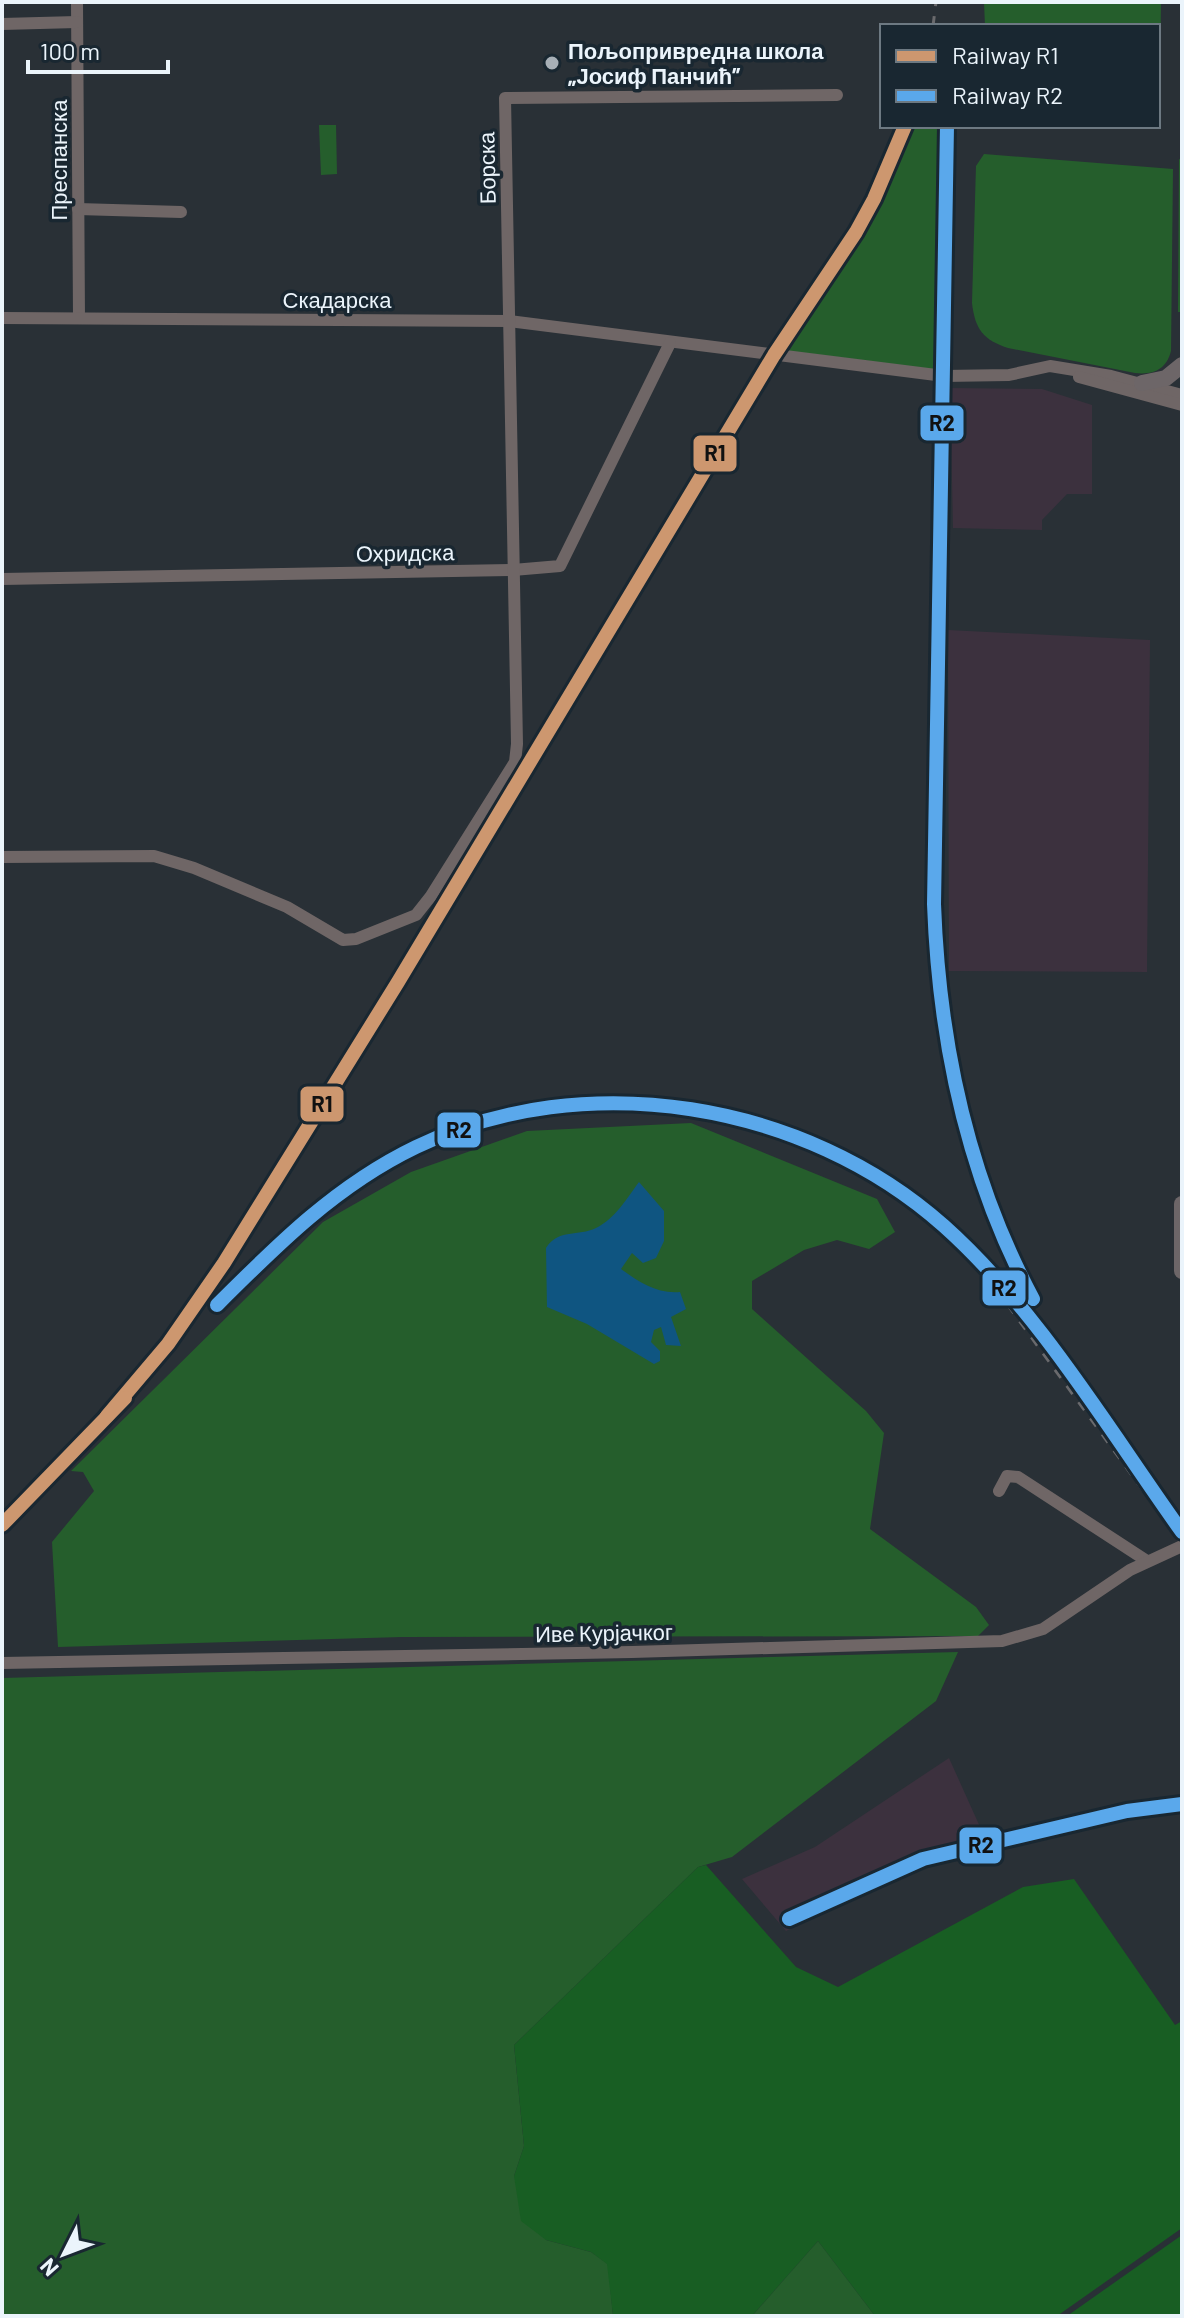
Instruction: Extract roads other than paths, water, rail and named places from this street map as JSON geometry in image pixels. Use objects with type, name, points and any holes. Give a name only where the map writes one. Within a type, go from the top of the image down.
[{"type":"main road","points":[[1142,383],[1166,378],[1182,365]]},
{"type":"main road","points":[[1182,1204],[1182,1271]]},
{"type":"street","name":"Преспанска","points":[[77,2],[79,318]]},
{"type":"street","points":[[2,24],[77,22]]},
{"type":"street","name":"Борска","points":[[2,857],[154,856],[194,868],[287,907],[343,940],[356,939],[416,915],[515,762],[505,98],[837,95]]},
{"type":"street","points":[[78,209],[181,212]]},
{"type":"street","name":"Скадарска","points":[[2,318],[509,321],[944,376],[1009,375],[1050,366]]},
{"type":"street","name":"Охридска","points":[[2,579],[513,570],[560,566],[670,343]]},
{"type":"street","points":[[1050,366],[1142,383],[1182,395]]},
{"type":"street","points":[[1050,366],[1083,379],[1182,405]]},
{"type":"street","points":[[999,1491],[1007,1476],[1018,1477],[1147,1561]]},
{"type":"street","name":"Иве Курјачког","points":[[2,1663],[632,1652],[1002,1641],[1043,1629],[1147,1561],[1182,1546]]},
{"type":"water","points":[[639,1182],[664,1211],[664,1241],[656,1258],[643,1263],[632,1253],[621,1269],[656,1289],[680,1292],[686,1309],[671,1317],[681,1346],[666,1345],[661,1327],[654,1330],[651,1342],[660,1351],[660,1361],[654,1364],[587,1324],[547,1307],[546,1248],[563,1235],[589,1231],[603,1224],[620,1208]]},
{"type":"railway","points":[[933,24],[936,2]]},
{"type":"railway","points":[[107,1416],[168,1344],[224,1263],[398,982],[774,355],[856,232],[874,199],[904,128]]},
{"type":"railway","points":[[996,1289],[1182,1544]]},
{"type":"railway","points":[[1137,1458],[1159,1496]]},
{"type":"railway","points":[[789,1919],[923,1859],[1127,1811],[1182,1804]]},
{"type":"rail line","name":"R1","points":[[107,1416],[168,1344],[224,1263],[398,982],[774,355],[856,232],[874,199],[904,128]]},
{"type":"rail line","name":"R2","points":[[947,128],[934,904],[937,956],[950,1057],[974,1156],[990,1205],[1033,1299]]},
{"type":"rail line","name":"R2","points":[[217,1305],[286,1238],[360,1179],[416,1147],[482,1122],[550,1107],[621,1103],[691,1109],[760,1125],[827,1150],[888,1184],[944,1226],[1011,1295],[1041,1333],[1182,1532]]},
{"type":"rail line","name":"R1","points":[[2,1525],[125,1398]]},
{"type":"rail line","name":"R2","points":[[789,1919],[923,1859],[1127,1811],[1182,1804]]},
{"type":"place","name":"Пољопривредна школа „Јосиф Панчић”","points":[[552,63]]}]
